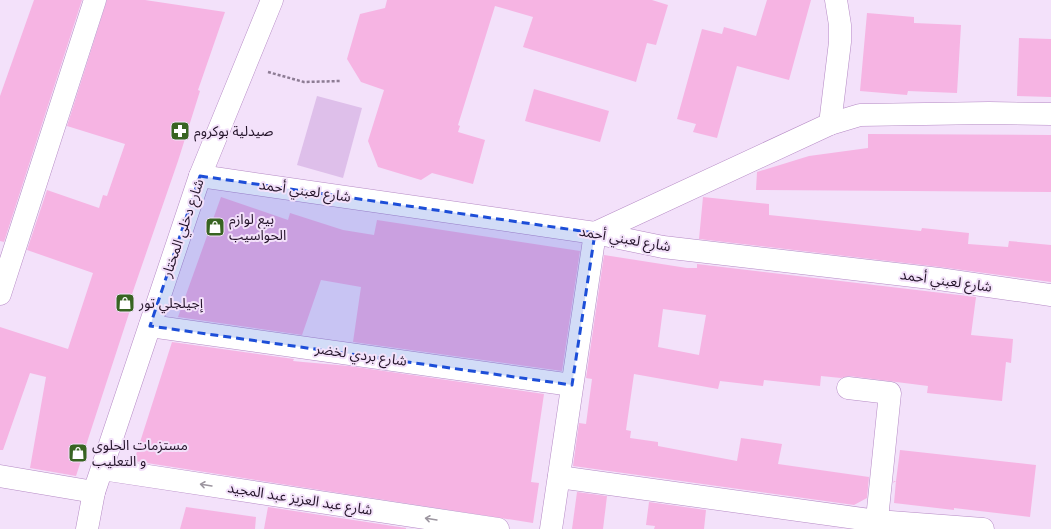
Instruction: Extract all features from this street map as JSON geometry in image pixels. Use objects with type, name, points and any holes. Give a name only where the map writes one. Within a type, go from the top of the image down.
[{"type":"street","points":[[0,294],[95,0]]},
{"type":"street","name":"شارع دخلي المختار","points":[[87,529],[94,492],[200,176],[272,0]]},
{"type":"street","points":[[830,124],[840,42],[840,25],[836,0]]},
{"type":"street","points":[[551,529],[595,233],[830,124],[860,115],[990,113],[1051,114]]},
{"type":"street","name":"شارع لعبني أحمد","points":[[200,176],[595,233],[664,247],[939,279],[1051,295]]},
{"type":"street","name":"شارع بردي لخضر","points":[[150,326],[572,385]]},
{"type":"street","points":[[848,388],[890,393],[877,525]]},
{"type":"street","name":"شارع عبد العزيز عبد المجيد","points":[[102,469],[498,529]]},
{"type":"street","points":[[0,476],[94,492]]},
{"type":"street","points":[[559,477],[877,525],[983,529]]},
{"type":"path","points":[[271,72],[304,82],[342,81]]},
{"type":"highlighted area","points":[[200,176],[595,233],[572,385],[150,326]]},
{"type":"shaded area","points":[[317,96],[362,108],[343,178],[297,165]]},
{"type":"building","points":[[34,0],[82,0],[4,242],[0,241],[0,96]]},
{"type":"building","points":[[107,0],[145,0],[225,12],[198,90],[200,91],[178,161],[131,297],[134,298],[76,476],[30,468],[46,377],[30,373],[3,450],[0,450],[0,327],[68,349],[93,273],[27,250],[47,190],[99,208],[103,195],[107,196],[125,144],[67,126]]},
{"type":"building","points":[[387,0],[652,0],[668,5],[656,45],[647,43],[636,82],[523,47],[533,17],[495,6],[458,125],[460,126],[458,132],[485,140],[473,184],[432,173],[421,180],[378,167],[368,141],[384,90],[361,82],[347,59],[360,14],[385,8]]},
{"type":"building","points":[[767,0],[811,0],[789,80],[737,66],[717,138],[693,132],[696,124],[677,119],[702,29],[722,34],[724,27],[756,36]]},
{"type":"building","points":[[867,13],[914,17],[914,23],[961,25],[957,93],[908,91],[907,95],[860,91]]},
{"type":"building","points":[[1019,38],[1051,39],[1051,97],[1017,96]]},
{"type":"building","points":[[534,89],[609,111],[600,142],[525,121]]},
{"type":"building","points":[[868,134],[1051,135],[1051,192],[756,190],[757,172],[809,156],[868,148]]},
{"type":"building","points":[[221,197],[288,220],[290,213],[343,230],[374,235],[377,220],[580,251],[562,371],[353,342],[361,287],[321,280],[302,335],[178,317]]},
{"type":"building","points":[[703,197],[769,204],[769,215],[921,231],[922,228],[969,233],[968,244],[1008,247],[1009,241],[1051,245],[1051,282],[940,267],[699,239]]},
{"type":"building","points":[[604,255],[687,268],[697,268],[697,264],[976,297],[971,335],[1013,339],[1011,363],[1006,362],[1002,401],[927,393],[928,386],[849,376],[841,378],[821,376],[820,386],[764,380],[763,386],[720,381],[718,389],[634,374],[626,430],[631,431],[630,438],[658,442],[658,446],[737,461],[741,438],[782,444],[778,464],[869,477],[867,498],[854,505],[573,466],[579,423],[586,424],[592,379],[586,378]],"holes":[[[663,309],[706,315],[699,355],[658,347]]]},
{"type":"building","points":[[172,342],[294,359],[293,361],[349,366],[544,394],[531,482],[539,483],[533,523],[134,461]]},
{"type":"building","points":[[900,450],[1036,465],[1030,517],[894,503]]},
{"type":"building","points":[[577,492],[607,496],[603,529],[572,529]]},
{"type":"building","points":[[649,502],[706,510],[704,529],[654,529],[655,526],[646,525]]},
{"type":"building","points":[[186,507],[256,517],[255,529],[180,529]]},
{"type":"building","points":[[268,507],[406,528],[406,529],[264,529]]},
{"type":"place","name":"صيدلية بوكروم","points":[[180,131]]},
{"type":"place","name":"بيع لوازم الحواسيب","points":[[215,227]]},
{"type":"place","name":"إجيلجلي تور","points":[[125,303]]},
{"type":"place","name":"مستزمات الحلوى و التعليب","points":[[78,453]]}]
